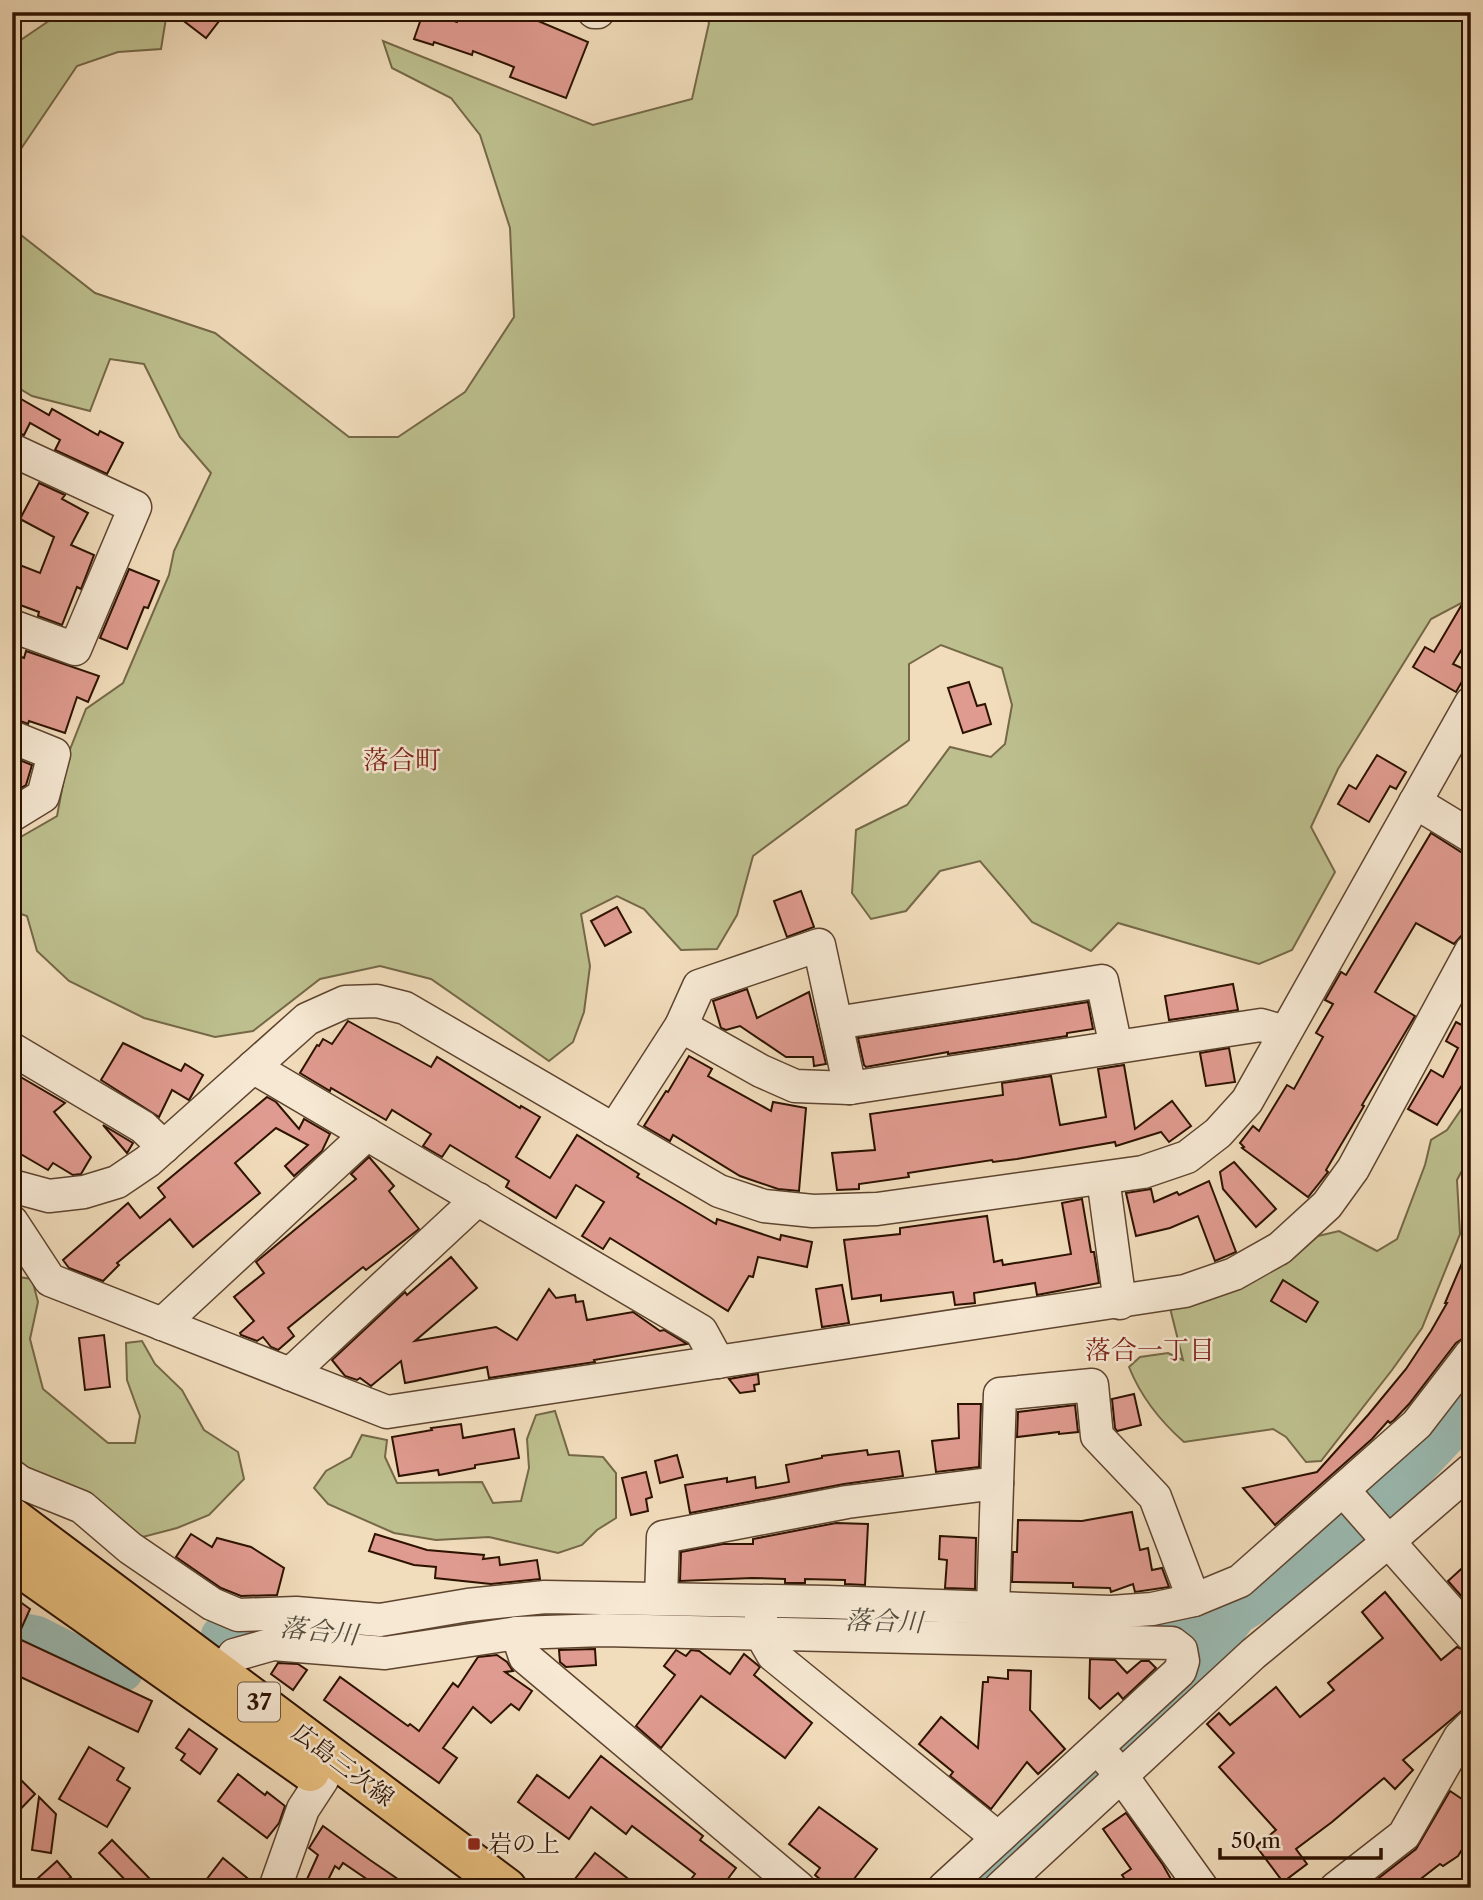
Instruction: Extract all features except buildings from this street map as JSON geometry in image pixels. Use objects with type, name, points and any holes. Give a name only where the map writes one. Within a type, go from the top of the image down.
[{"type":"main road","name":"広島三次線","points":[[12,1517],[322,1780],[466,1888]]},
{"type":"main road","name":"広島三次線","points":[[12,1562],[215,1687],[507,1888]]},
{"type":"street","points":[[12,450],[135,507],[75,649],[12,626]]},
{"type":"street","points":[[12,1186],[49,1196],[84,1192],[117,1182],[148,1161],[307,1019],[345,1002],[377,1001],[405,1008],[719,1191],[764,1206],[813,1211],[877,1209],[1143,1172],[1187,1157],[1218,1133],[1247,1101],[1471,703]]},
{"type":"street","points":[[12,737],[54,754],[43,796],[12,815]]},
{"type":"street","points":[[1415,802],[1471,836]]},
{"type":"street","points":[[614,1130],[681,1026],[699,986],[819,945],[849,1088]]},
{"type":"street","points":[[12,1222],[50,1280],[387,1412],[1120,1303],[1185,1291],[1234,1274],[1280,1248],[1326,1205],[1353,1168],[1471,951]]},
{"type":"street","points":[[836,1023],[1102,981],[1116,1047]]},
{"type":"street","points":[[681,1026],[761,1071],[795,1086],[849,1088],[1261,1025],[1285,1032]]},
{"type":"street","points":[[12,1049],[143,1127],[164,1147]]},
{"type":"street","points":[[253,1067],[701,1331],[718,1362]]},
{"type":"street","points":[[162,1324],[367,1134]]},
{"type":"street","points":[[1103,1178],[1120,1303]]},
{"type":"street","points":[[290,1374],[478,1199]]},
{"type":"street","points":[[215,1687],[234,1655],[273,1644],[385,1653],[517,1633],[604,1630],[761,1616],[993,1608],[1111,1612],[1152,1609],[1194,1600],[1240,1581],[1347,1494],[1417,1424],[1471,1354]]},
{"type":"street","points":[[993,1608],[1000,1394],[1092,1385],[1097,1436],[1155,1496],[1194,1600]]},
{"type":"street","points":[[1000,1888],[1384,1536],[1471,1470]]},
{"type":"street","points":[[12,1476],[20,1482],[82,1507],[130,1548],[212,1604],[238,1615],[296,1613],[342,1619],[380,1620],[468,1605],[545,1597],[661,1599],[761,1616],[1172,1643],[1181,1650],[1183,1661],[1180,1671],[944,1888]]},
{"type":"street","points":[[661,1599],[663,1537],[847,1502],[997,1483]]},
{"type":"street","points":[[1347,1494],[1471,1635]]},
{"type":"street","points":[[761,1616],[773,1655],[998,1838]]},
{"type":"street","points":[[517,1633],[525,1657],[799,1888]]},
{"type":"street","points":[[1336,1888],[1405,1835],[1460,1737],[1471,1726]]},
{"type":"street","points":[[1096,1748],[1121,1775],[1202,1888]]},
{"type":"street","points":[[275,1888],[303,1809],[322,1780]]},
{"type":"green space","points":[[62,12],[161,12],[166,18],[161,49],[118,52],[77,66],[12,162],[12,46]]},
{"type":"green space","points":[[703,12],[1471,12],[1471,598],[1431,619],[1338,769],[1311,827],[1335,872],[1292,950],[1259,964],[1118,923],[1091,951],[1032,922],[980,861],[940,871],[906,911],[871,919],[852,893],[856,830],[907,805],[950,747],[991,757],[1005,744],[1012,705],[1002,668],[941,645],[909,664],[909,740],[753,856],[737,915],[717,949],[681,950],[644,909],[617,896],[581,914],[590,966],[584,1012],[573,1042],[549,1061],[431,979],[380,966],[320,979],[253,1031],[215,1037],[144,1018],[69,981],[37,951],[27,916],[12,911],[12,842],[57,816],[69,752],[86,709],[123,683],[169,575],[174,551],[211,473],[180,437],[144,364],[110,359],[90,411],[32,396],[12,384],[12,228],[95,293],[215,333],[349,437],[398,437],[465,392],[514,317],[510,228],[480,135],[451,98],[392,68],[383,41],[593,125],[692,99],[709,23]]},
{"type":"green space","points":[[1471,1095],[1471,1154],[1457,1180],[1460,1234],[1422,1328],[1321,1461],[1306,1462],[1286,1437],[1273,1429],[1184,1442],[1152,1408],[1129,1367],[1140,1357],[1168,1353],[1183,1360],[1168,1300],[1281,1254],[1286,1264],[1318,1236],[1339,1231],[1377,1251],[1397,1239],[1425,1165],[1431,1140],[1447,1130]]},
{"type":"green space","points":[[12,1276],[32,1279],[38,1302],[30,1339],[43,1389],[108,1443],[135,1443],[140,1416],[127,1380],[126,1343],[142,1341],[155,1364],[182,1390],[204,1430],[238,1452],[244,1479],[209,1515],[177,1528],[139,1538],[65,1488],[12,1459]]},
{"type":"green space","points":[[555,1411],[569,1455],[603,1457],[616,1473],[616,1518],[597,1530],[582,1545],[558,1553],[489,1537],[436,1540],[394,1533],[328,1504],[314,1488],[326,1471],[351,1457],[362,1435],[387,1440],[385,1457],[397,1483],[482,1482],[493,1503],[521,1501],[529,1468],[527,1439],[536,1415]]},
{"type":"waterway","name":"落合川","points":[[1080,1628],[1175,1625],[1238,1615],[1291,1583],[1410,1476],[1471,1411]]},
{"type":"waterway","name":"落合川","points":[[220,1635],[265,1625],[370,1637],[458,1622],[541,1614],[635,1613]]},
{"type":"waterway","points":[[970,1888],[1188,1683],[1238,1615]]},
{"type":"waterway","name":"落合川","points":[[726,1616],[956,1623]]},
{"type":"waterway","name":"落合川","points":[[12,1630],[37,1635],[112,1673],[124,1672]]},
{"type":"place","name":"岩の上","points":[[474,1844]]},
{"type":"district","name":"落合町","points":[[402,760]]},
{"type":"district","name":"落合一丁目","points":[[1150,1350]]}]
